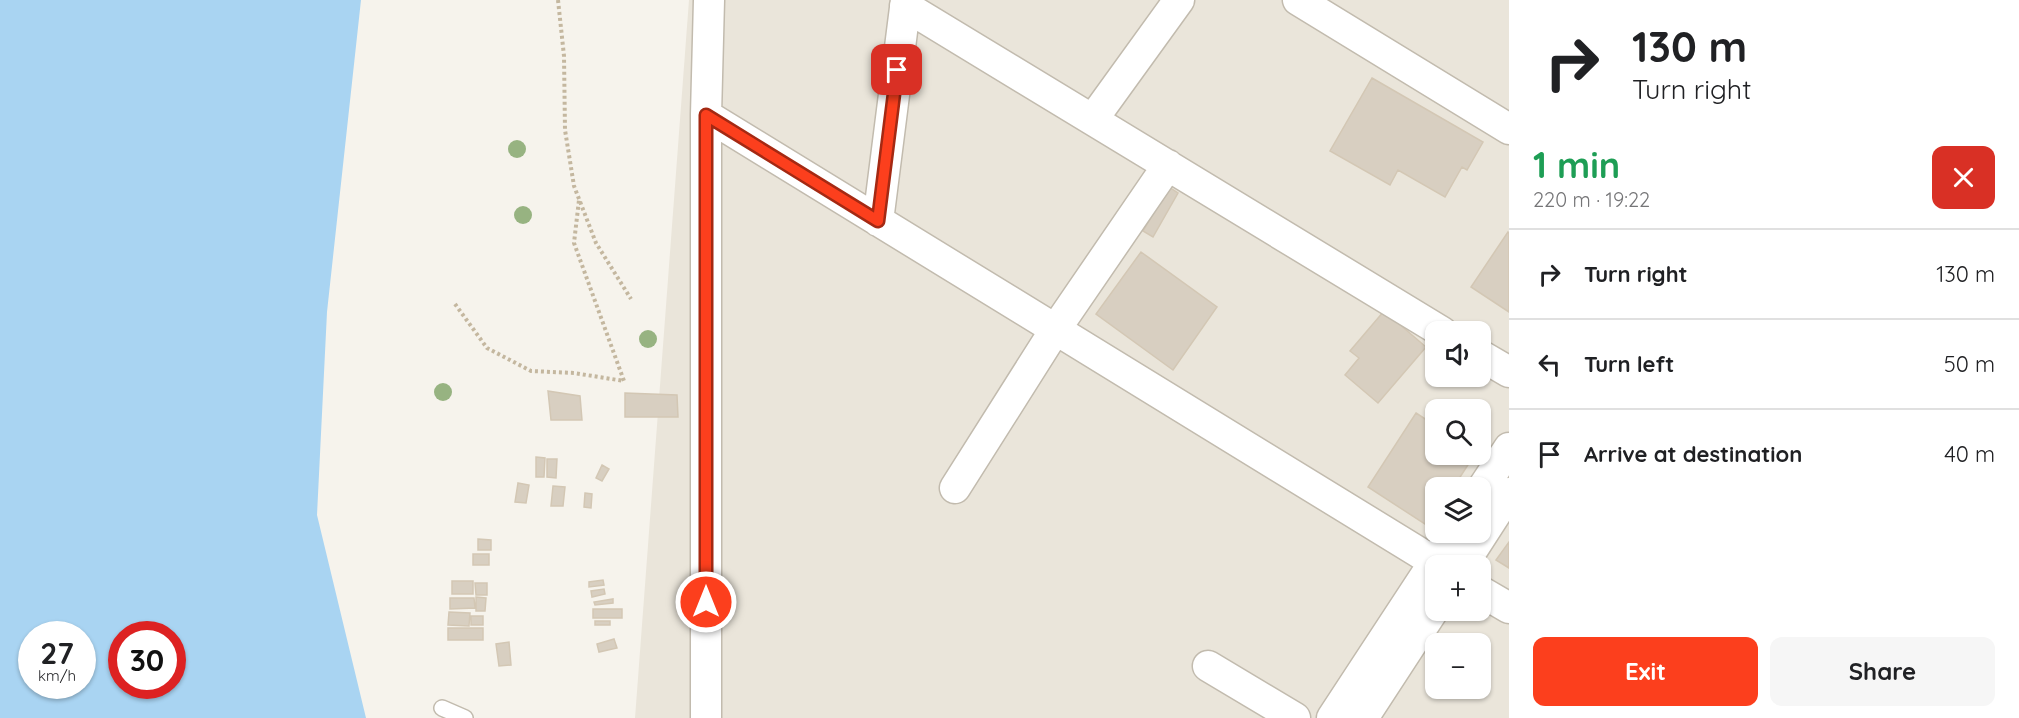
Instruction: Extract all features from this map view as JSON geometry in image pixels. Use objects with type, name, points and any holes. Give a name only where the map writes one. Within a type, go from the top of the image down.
[{"type":"street","points":[[706,718],[706,115],[709,0]]},
{"type":"street","points":[[1093,119],[1179,0]]},
{"type":"street","points":[[1298,0],[1509,129]]},
{"type":"street","points":[[878,221],[905,3],[1425,322]]},
{"type":"street","points":[[706,115],[1055,330],[1431,555]]},
{"type":"street","points":[[956,489],[1055,330],[1168,165]]},
{"type":"street","points":[[1491,361],[1509,372]]},
{"type":"street","points":[[1490,477],[1509,448]]},
{"type":"street","points":[[1454,555],[1509,492]]},
{"type":"street","points":[[1332,718],[1425,592]]},
{"type":"street","points":[[1491,597],[1509,608]]},
{"type":"street","points":[[1364,718],[1426,621]]},
{"type":"street","points":[[1208,666],[1295,718]]},
{"type":"lane","points":[[442,708],[465,718]]},
{"type":"path","points":[[558,0],[564,56],[565,130],[574,186],[596,243],[631,299]]},
{"type":"path","points":[[455,304],[486,348],[531,371],[574,373],[624,381],[574,243],[579,200]]},
{"type":"shaded area","points":[[689,0],[1509,0],[1509,718],[635,718]]},
{"type":"water","points":[[0,0],[361,0],[327,312],[317,515],[366,718],[0,718]]},
{"type":"building","points":[[1372,78],[1483,142],[1467,170],[1462,167],[1445,197],[1398,170],[1390,185],[1330,151]]},
{"type":"building","points":[[1169,187],[1178,193],[1153,237],[1143,231]]},
{"type":"building","points":[[1509,233],[1509,312],[1471,287]]},
{"type":"building","points":[[1141,252],[1217,307],[1173,370],[1096,314]]},
{"type":"building","points":[[1384,311],[1425,346],[1378,403],[1345,375],[1359,358],[1350,351]]},
{"type":"building","points":[[548,391],[580,396],[582,420],[551,420]]},
{"type":"building","points":[[625,393],[677,395],[678,417],[625,417]]},
{"type":"building","points":[[1416,413],[1425,419],[1425,465],[1468,465],[1460,477],[1425,477],[1425,524],[1368,487]]},
{"type":"building","points":[[536,457],[545,458],[544,477],[536,477]]},
{"type":"building","points":[[547,459],[557,459],[556,478],[547,477]]},
{"type":"building","points":[[602,465],[609,469],[602,481],[596,478]]},
{"type":"building","points":[[518,483],[529,485],[526,503],[515,502]]},
{"type":"building","points":[[553,486],[565,487],[563,506],[551,506]]},
{"type":"building","points":[[585,493],[592,494],[591,508],[584,507]]},
{"type":"building","points":[[478,539],[491,540],[491,550],[478,550]]},
{"type":"building","points":[[1509,542],[1509,568],[1496,560]]},
{"type":"building","points":[[473,554],[489,554],[489,565],[473,565]]},
{"type":"building","points":[[603,580],[604,585],[589,587],[589,582]]},
{"type":"building","points":[[452,581],[473,581],[473,594],[452,594]]},
{"type":"building","points":[[475,583],[487,583],[487,595],[476,595]]},
{"type":"building","points":[[604,589],[605,594],[592,597],[591,591]]},
{"type":"building","points":[[476,597],[486,598],[485,611],[476,611]]},
{"type":"building","points":[[450,598],[474,598],[475,608],[450,609]]},
{"type":"building","points":[[613,599],[613,603],[595,605],[594,602]]},
{"type":"building","points":[[593,609],[622,609],[622,618],[593,618]]},
{"type":"building","points":[[449,612],[470,613],[469,626],[448,625]]},
{"type":"building","points":[[471,616],[483,616],[483,625],[471,625]]},
{"type":"building","points":[[595,621],[610,621],[610,625],[595,625]]},
{"type":"building","points":[[448,628],[483,628],[483,640],[448,640]]},
{"type":"building","points":[[614,639],[617,648],[599,652],[597,644]]},
{"type":"building","points":[[509,642],[511,665],[499,666],[496,644]]},
{"type":"route","points":[[706,602],[706,115],[878,221],[897,70]]}]
